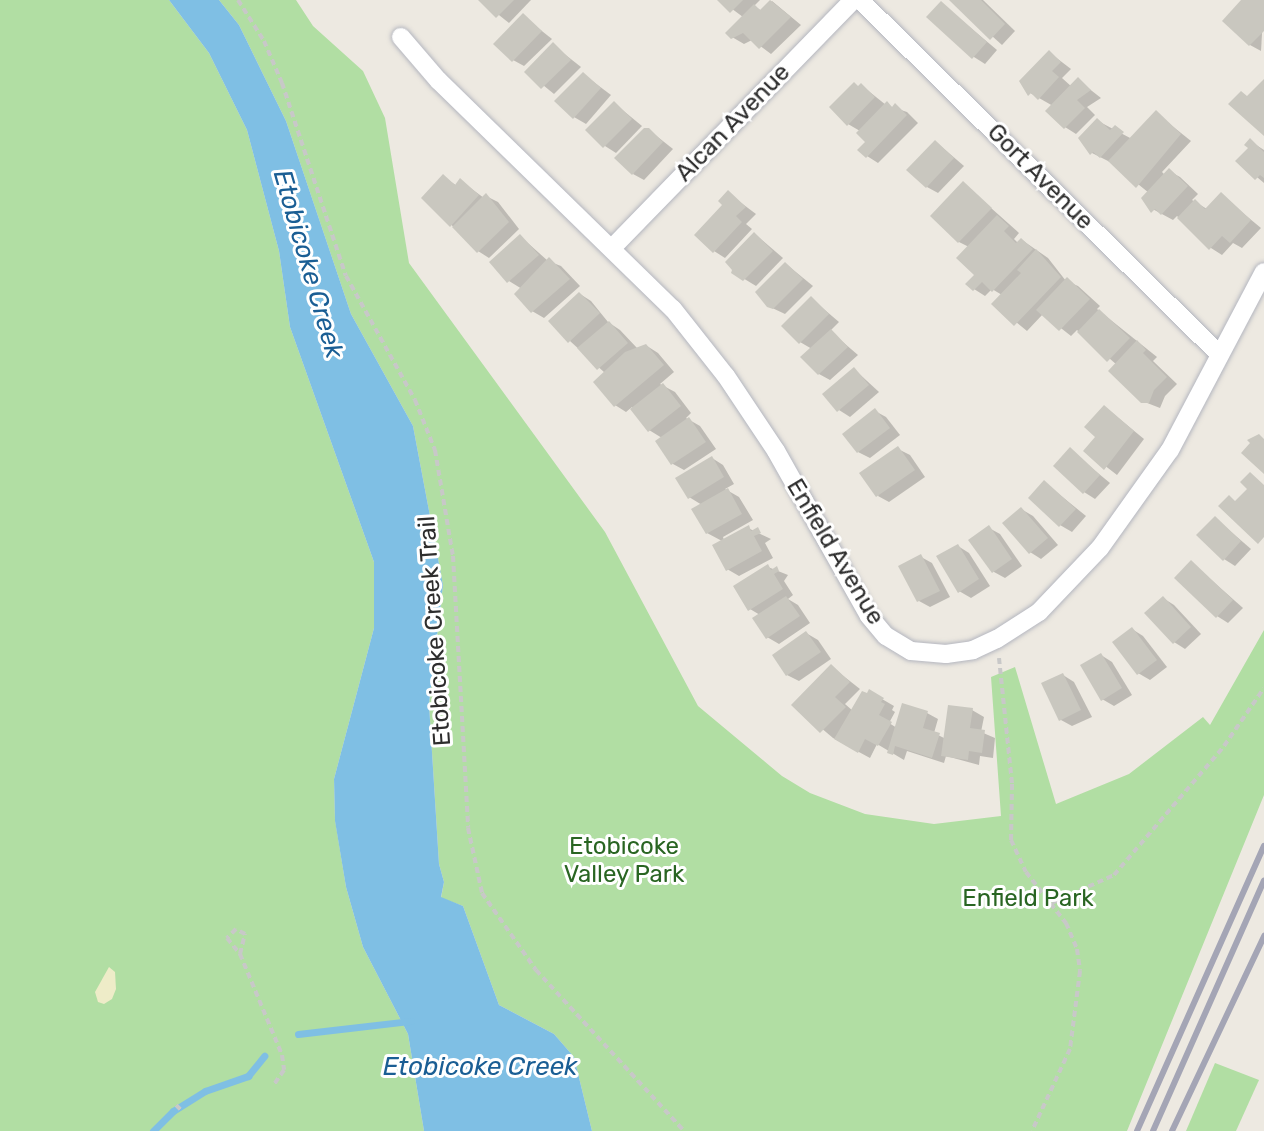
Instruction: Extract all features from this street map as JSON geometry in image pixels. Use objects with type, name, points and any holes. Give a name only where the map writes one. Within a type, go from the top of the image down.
[{"type":"street","name":"Alcan Avenue","points":[[613,247],[853,0]]},
{"type":"street","name":"Gort Avenue","points":[[860,0],[1219,354]]},
{"type":"street","name":"Enfield Avenue","points":[[401,37],[499,140],[613,247],[673,309],[726,376],[776,451],[869,616],[886,636],[911,651],[929,654],[973,650],[997,639],[1039,612],[1100,548],[1170,450],[1264,272]]},
{"type":"path","name":"Etobicoke Creek Trail","points":[[238,0],[264,41],[282,83],[346,276],[415,400],[435,450],[453,556],[468,828],[482,893],[536,970],[684,1131]]},
{"type":"path","points":[[997,639],[1012,784],[1011,840],[1026,872],[1052,903],[1072,936],[1080,971],[1070,1049],[1032,1131]]},
{"type":"path","points":[[1052,903],[1114,875],[1224,746],[1264,688]]},
{"type":"path","points":[[240,954],[245,934],[236,929],[227,938],[240,954],[282,1055],[284,1070],[273,1086]]},
{"type":"path","points":[[176,1105],[182,1111]]},
{"type":"green space","points":[[0,0],[169,0],[209,53],[247,130],[279,251],[290,327],[374,562],[374,628],[334,779],[335,820],[346,887],[363,947],[408,1034],[424,1131],[0,1131]]},
{"type":"green space","name":"Etobicoke Valley Park","points":[[219,0],[296,0],[313,26],[363,71],[385,118],[409,263],[605,532],[698,706],[782,776],[810,793],[865,814],[934,824],[1001,816],[991,677],[1015,667],[1056,804],[1129,774],[1203,717],[1210,725],[1264,630],[1264,795],[1127,1131],[592,1131],[574,1057],[554,1034],[499,1005],[463,906],[441,898],[444,882],[439,864],[429,704],[443,585],[413,426],[351,314],[286,121],[239,25]]},
{"type":"green space","points":[[1215,1063],[1259,1080],[1236,1131],[1186,1131]]},
{"type":"sand","points":[[109,967],[115,972],[116,989],[112,999],[104,1004],[98,1002],[95,992]]},
{"type":"water","name":"Etobicoke Creek","points":[[169,0],[219,0],[239,25],[286,121],[351,314],[413,426],[443,585],[429,704],[439,864],[444,882],[441,897],[463,906],[499,1005],[554,1034],[574,1057],[592,1131],[424,1131],[408,1034],[363,947],[346,887],[335,821],[334,779],[374,628],[374,562],[290,327],[279,251],[247,130],[209,53]]},
{"type":"building","points":[[478,0],[514,0],[496,18]]},
{"type":"building","points":[[717,0],[743,0],[730,13]]},
{"type":"building","points":[[770,0],[791,17],[759,49],[743,33],[731,39],[725,33],[754,4],[760,10]]},
{"type":"building","points":[[949,0],[981,0],[1005,24],[990,40]]},
{"type":"building","points":[[1241,0],[1264,0],[1264,31],[1249,46],[1222,21]]},
{"type":"building","points":[[941,1],[987,42],[972,59],[926,17]]},
{"type":"building","points":[[523,13],[542,31],[512,62],[493,44]]},
{"type":"building","points":[[553,42],[571,60],[541,89],[524,72]]},
{"type":"building","points":[[1049,50],[1061,62],[1052,71],[1059,77],[1038,100],[1031,93],[1028,96],[1019,81]]},
{"type":"building","points":[[583,72],[601,88],[573,119],[554,101]]},
{"type":"building","points":[[1078,77],[1091,90],[1077,100],[1085,108],[1064,129],[1045,111]]},
{"type":"building","points":[[1264,79],[1264,136],[1228,104],[1241,91],[1247,96]]},
{"type":"building","points":[[854,82],[858,86],[861,83],[875,97],[847,126],[829,107]]},
{"type":"building","points":[[614,101],[632,119],[603,148],[585,130]]},
{"type":"building","points":[[887,101],[892,107],[895,103],[907,115],[866,158],[857,150],[865,142],[856,133]]},
{"type":"building","points":[[1156,110],[1181,134],[1136,188],[1108,161]]},
{"type":"building","points":[[1097,118],[1110,130],[1115,125],[1124,132],[1100,158],[1093,152],[1090,155],[1078,138]]},
{"type":"building","points":[[644,128],[649,128],[663,142],[632,175],[614,158]]},
{"type":"building","points":[[1250,138],[1264,152],[1264,178],[1260,175],[1255,180],[1235,161],[1248,148],[1244,145]]},
{"type":"building","points":[[935,140],[954,158],[926,188],[906,170]]},
{"type":"building","points":[[1169,168],[1188,186],[1161,215],[1155,209],[1151,213],[1141,198]]},
{"type":"building","points":[[443,174],[455,185],[460,178],[479,195],[450,227],[421,198]]},
{"type":"building","points":[[963,181],[992,208],[958,243],[930,216]]},
{"type":"building","points":[[728,190],[746,207],[736,216],[742,222],[713,253],[694,235],[722,205],[718,201]]},
{"type":"building","points":[[1221,192],[1251,220],[1230,243],[1222,236],[1209,250],[1177,218],[1195,199],[1205,209]]},
{"type":"building","points":[[486,193],[509,222],[477,253],[452,227]]},
{"type":"building","points":[[997,215],[1009,226],[1004,231],[1016,243],[1021,238],[1033,249],[992,292],[982,282],[973,291],[965,284],[974,275],[956,258]]},
{"type":"building","points":[[754,232],[773,251],[743,281],[731,273],[725,262]]},
{"type":"building","points":[[520,234],[539,255],[507,283],[489,262]]},
{"type":"building","points":[[1036,249],[1061,277],[1014,326],[991,304],[1021,273],[1017,270]]},
{"type":"building","points":[[549,257],[570,279],[531,313],[514,294]]},
{"type":"building","points":[[785,262],[803,279],[773,309],[767,307],[755,292]]},
{"type":"building","points":[[1067,277],[1090,299],[1059,331],[1036,310]]},
{"type":"building","points":[[579,292],[600,313],[568,343],[548,321]]},
{"type":"building","points":[[811,296],[829,314],[799,344],[781,326]]},
{"type":"building","points":[[1099,309],[1130,338],[1107,362],[1077,332]]},
{"type":"building","points":[[609,321],[628,343],[597,370],[577,348]]},
{"type":"building","points":[[831,329],[848,347],[818,375],[800,357]]},
{"type":"building","points":[[1137,340],[1146,350],[1143,353],[1167,377],[1154,390],[1149,403],[1141,403],[1108,371]]},
{"type":"building","points":[[646,344],[664,365],[614,407],[593,382],[625,352]]},
{"type":"building","points":[[854,367],[869,385],[837,412],[822,394]]},
{"type":"building","points":[[663,383],[681,406],[648,432],[630,409]]},
{"type":"building","points":[[1104,405],[1134,431],[1104,470],[1083,451],[1095,437],[1084,427]]},
{"type":"building","points":[[875,408],[890,428],[857,453],[842,434]]},
{"type":"building","points":[[689,417],[706,442],[671,465],[655,441]]},
{"type":"building","points":[[1259,434],[1264,439],[1264,474],[1241,453],[1250,443],[1247,440]]},
{"type":"building","points":[[898,446],[915,470],[876,497],[859,473]]},
{"type":"building","points":[[1070,447],[1100,475],[1083,494],[1053,466]]},
{"type":"building","points":[[712,456],[724,477],[688,499],[675,478]]},
{"type":"building","points":[[1250,472],[1264,485],[1264,537],[1258,544],[1218,506],[1229,495],[1235,501],[1247,489],[1240,482]]},
{"type":"building","points":[[1044,480],[1076,509],[1059,527],[1028,498]]},
{"type":"building","points":[[728,488],[742,514],[706,534],[691,509]]},
{"type":"building","points":[[1021,507],[1048,538],[1029,554],[1002,523]]},
{"type":"building","points":[[1215,516],[1241,541],[1223,561],[1196,535]]},
{"type":"building","points":[[749,525],[751,531],[758,527],[761,533],[754,536],[762,551],[726,571],[712,545]]},
{"type":"building","points":[[989,525],[1012,559],[992,573],[968,540]]},
{"type":"building","points":[[958,544],[979,579],[958,593],[936,556]]},
{"type":"building","points":[[921,554],[940,591],[917,602],[898,566]]},
{"type":"building","points":[[1191,560],[1233,600],[1216,618],[1174,578]]},
{"type":"building","points":[[768,564],[771,570],[777,566],[779,571],[774,574],[783,589],[748,611],[733,586]]},
{"type":"building","points":[[786,596],[800,616],[766,639],[752,618]]},
{"type":"building","points":[[1163,596],[1191,627],[1173,644],[1144,613]]},
{"type":"building","points":[[1132,627],[1157,660],[1137,675],[1112,642]]},
{"type":"building","points":[[806,631],[821,652],[786,676],[772,655]]},
{"type":"building","points":[[1101,653],[1122,688],[1101,701],[1080,665]]},
{"type":"building","points":[[831,664],[850,682],[835,697],[846,707],[820,733],[791,705]]},
{"type":"building","points":[[1063,673],[1081,710],[1059,721],[1041,683]]},
{"type":"building","points":[[869,689],[884,698],[881,702],[885,704],[879,715],[892,722],[878,746],[865,739],[858,753],[834,739],[862,691],[867,693]]},
{"type":"building","points":[[902,703],[928,711],[923,728],[940,733],[932,758],[895,746],[893,755],[887,753]]},
{"type":"building","points":[[948,705],[973,708],[970,728],[985,730],[982,753],[969,751],[968,760],[941,756]]},
{"type":"waterway","points":[[298,1034],[411,1021]]},
{"type":"waterway","points":[[153,1131],[173,1111],[205,1091],[248,1076],[264,1056]]},
{"type":"railway","points":[[1137,1131],[1264,846]]},
{"type":"railway","points":[[1153,1131],[1264,880]]},
{"type":"railway","points":[[1172,1131],[1264,936]]},
{"type":"park label","name":"Enfield Park","points":[[1028,899]]}]
